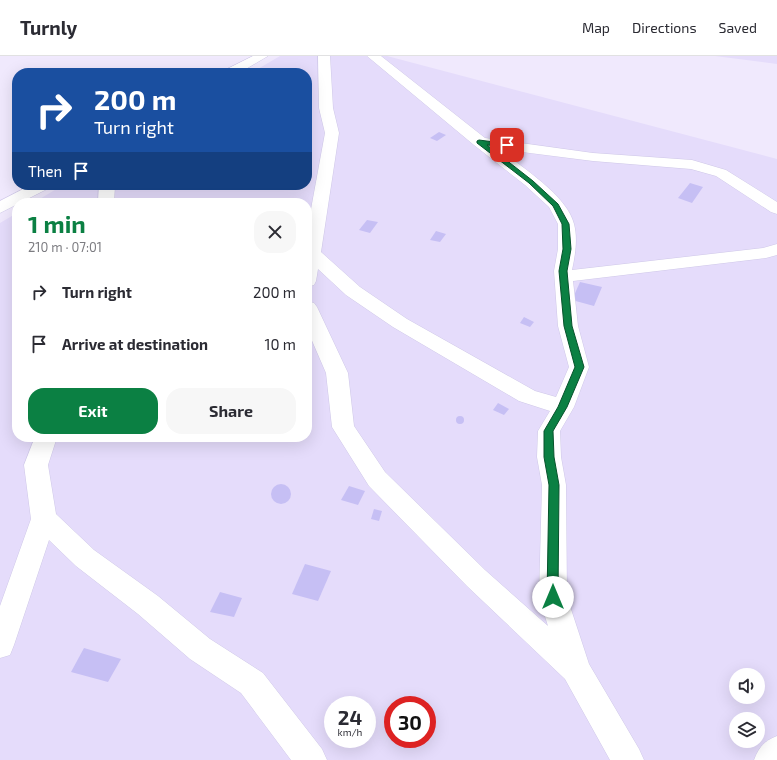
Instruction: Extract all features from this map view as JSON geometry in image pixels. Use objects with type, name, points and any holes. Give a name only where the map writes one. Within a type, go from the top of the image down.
[{"type":"street","points":[[239,68],[262,56]]},
{"type":"street","points":[[312,259],[332,133],[326,108],[324,56]]},
{"type":"street","points":[[373,56],[531,182],[556,205],[566,224],[567,249],[564,277],[568,326],[579,367],[562,407],[549,431],[549,457],[554,485],[553,597],[576,670],[628,760]]},
{"type":"street","points":[[479,142],[593,157],[692,165],[721,173],[777,209]]},
{"type":"street","points":[[19,198],[34,190]]},
{"type":"street","points":[[0,208],[12,202]]},
{"type":"street","points":[[564,277],[766,253],[777,249]]},
{"type":"street","points":[[313,255],[353,291],[400,323],[527,396],[562,407]]},
{"type":"street","points":[[312,318],[337,373],[343,427],[377,479],[476,578],[576,670]]},
{"type":"street","points":[[0,644],[44,519],[36,465],[44,442]]},
{"type":"street","points":[[44,519],[85,558],[148,604],[200,649],[252,684],[311,760]]},
{"type":"street","points":[[770,760],[777,752]]},
{"type":"shaded area","points":[[280,56],[387,56],[777,159],[777,760],[0,760],[0,223],[12,216],[12,442],[312,442],[312,198],[41,198],[55,190],[312,190],[312,68],[260,68]]},
{"type":"shaded area","points":[[715,56],[777,56],[777,64]]},
{"type":"building","points":[[439,132],[446,135],[437,141],[430,138]]},
{"type":"building","points":[[690,183],[703,187],[692,203],[678,198]]},
{"type":"building","points":[[367,220],[378,222],[370,233],[359,230]]},
{"type":"building","points":[[436,231],[446,234],[440,242],[430,240]]},
{"type":"building","points":[[580,282],[602,287],[594,306],[572,300]]},
{"type":"building","points":[[524,317],[534,322],[530,327],[520,323]]},
{"type":"building","points":[[498,403],[509,409],[504,415],[493,410]]},
{"type":"building","points":[[458,416],[462,416],[464,420],[462,424],[458,424],[456,422],[456,418]]},
{"type":"building","points":[[281,484],[288,487],[291,494],[288,501],[281,504],[274,501],[271,494],[274,487]]},
{"type":"building","points":[[349,486],[365,491],[358,505],[341,500]]},
{"type":"building","points":[[374,509],[382,511],[379,521],[371,519]]},
{"type":"building","points":[[305,564],[331,571],[318,601],[292,594]]},
{"type":"building","points":[[220,592],[242,598],[234,617],[210,612]]},
{"type":"building","points":[[84,648],[121,659],[108,682],[71,672]]},
{"type":"route","points":[[507,145],[479,142],[531,182],[556,205],[566,224],[567,249],[563,271],[568,326],[579,367],[562,407],[549,431],[549,457],[554,485],[553,597]]}]
